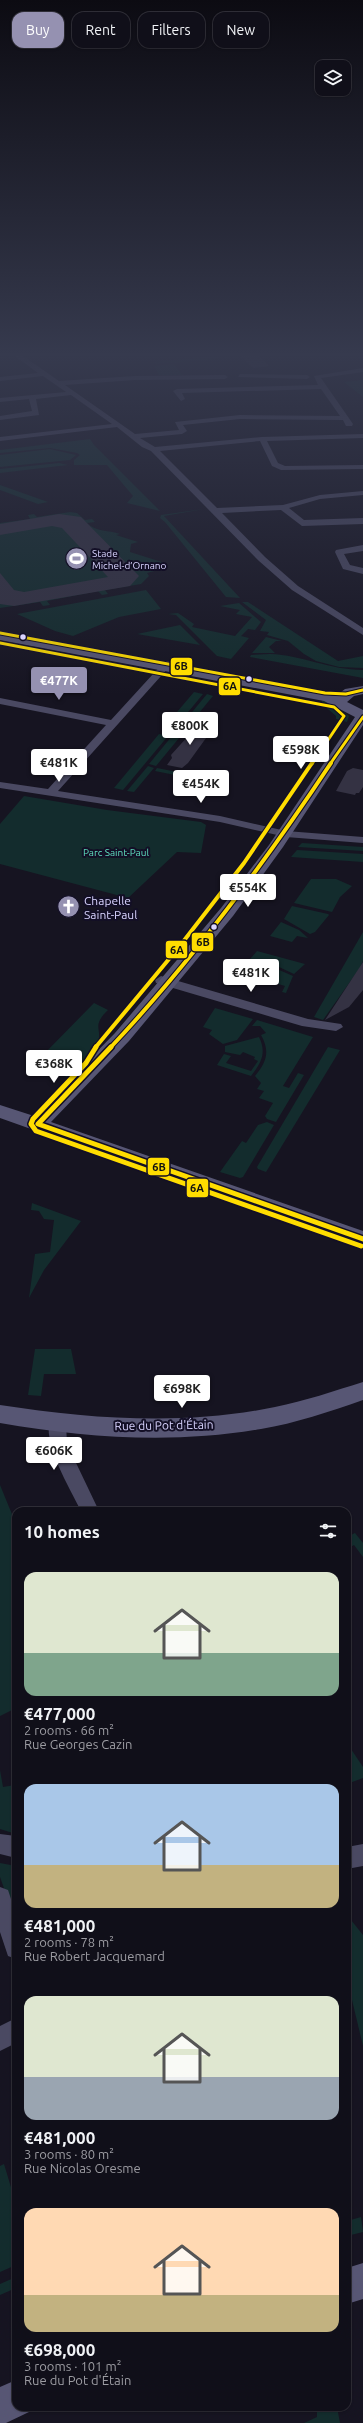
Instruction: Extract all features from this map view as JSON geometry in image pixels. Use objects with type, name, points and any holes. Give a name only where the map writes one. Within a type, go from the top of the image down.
[{"type":"street","points":[[172,469],[216,511],[262,560],[295,588],[363,632]]},
{"type":"street","points":[[216,511],[283,507],[320,497],[363,493]]},
{"type":"street","points":[[283,507],[302,523],[363,521]]},
{"type":"street","points":[[363,548],[340,550],[340,554],[346,567],[363,571]]},
{"type":"street","points":[[0,634],[318,695],[352,708]]},
{"type":"street","points":[[50,793],[166,665]]},
{"type":"street","points":[[38,1124],[93,1066],[98,1064],[122,1037],[280,832],[356,724],[352,708],[363,690]]},
{"type":"street","points":[[0,701],[113,723]]},
{"type":"street","points":[[0,785],[220,819],[280,832],[363,840]]},
{"type":"street","points":[[165,981],[307,1023],[336,1027]]},
{"type":"street","points":[[0,1111],[363,1239]]},
{"type":"street","name":"Rue du Pot d'Étain","points":[[0,1414],[56,1423],[170,1427],[245,1422],[294,1412],[363,1391]]},
{"type":"street","points":[[56,1423],[58,1444],[88,1507]]},
{"type":"street","points":[[0,1844],[12,1846]]},
{"type":"street","points":[[351,1857],[363,1855]]},
{"type":"street","points":[[0,1898],[12,1936]]},
{"type":"street","points":[[0,2040],[12,2032]]},
{"type":"street","points":[[351,2285],[363,2282]]},
{"type":"street","points":[[0,2407],[12,2401]]},
{"type":"green space","points":[[0,469],[33,469],[0,473]]},
{"type":"green space","points":[[110,469],[118,469],[160,511],[127,503],[133,496]]},
{"type":"green space","points":[[0,485],[48,502],[38,504],[0,490]]},
{"type":"green space","points":[[204,509],[164,516],[240,598],[226,597],[165,522],[160,518],[161,515]]},
{"type":"green space","name":"Stade Michel-d’Ornano","points":[[70,512],[77,513],[85,520],[92,519],[95,522],[87,523],[94,528],[120,534],[116,535],[138,542],[131,544],[130,552],[165,563],[168,565],[165,566],[169,567],[147,573],[149,576],[141,584],[105,590],[108,594],[102,595],[98,591],[47,601],[50,605],[43,606],[40,602],[0,608],[0,523],[30,519],[28,515],[34,514],[37,517]]},
{"type":"green space","points":[[146,590],[161,609],[119,617],[73,636],[55,631],[17,614]]},
{"type":"green space","points":[[242,602],[248,602],[338,661],[363,656],[363,668],[339,667],[316,661],[304,654],[288,641],[267,635],[269,632],[260,631],[266,620]]},
{"type":"green space","points":[[239,603],[261,622],[255,630],[248,629],[241,636],[249,638],[231,659],[217,656],[176,615],[168,614],[178,613],[194,624],[192,627],[235,636],[252,617],[236,614],[240,610],[220,606]]},
{"type":"green space","points":[[180,625],[200,645],[137,634]]},
{"type":"green space","points":[[266,637],[282,641],[276,641],[269,647],[275,653],[252,653]]},
{"type":"green space","points":[[270,654],[293,657],[339,668],[363,670],[363,678],[250,657],[251,655]]},
{"type":"green space","points":[[194,692],[203,694],[170,734],[164,732],[169,726],[166,725]]},
{"type":"green space","points":[[207,694],[213,696],[194,719],[188,717]]},
{"type":"green space","points":[[324,697],[349,716],[347,722],[336,719],[336,716],[321,703]]},
{"type":"green space","points":[[186,719],[193,721],[156,766],[149,764]]},
{"type":"green space","points":[[159,734],[168,736],[123,790],[114,788]]},
{"type":"green space","points":[[148,766],[154,768],[134,792],[127,791]]},
{"type":"green space","points":[[157,768],[217,780],[215,783],[155,771]]},
{"type":"green space","name":"Parc Saint-Paul","points":[[24,796],[107,810],[201,822],[206,825],[201,853],[177,852],[128,898],[0,864],[0,824]]},
{"type":"green space","points":[[302,843],[363,847],[363,851],[298,847]]},
{"type":"green space","points":[[297,850],[363,854],[363,862],[291,857]]},
{"type":"green space","points":[[311,879],[336,879],[352,886],[340,897],[332,912],[294,903]]},
{"type":"green space","points":[[292,906],[329,915],[315,932],[310,934],[284,919]]},
{"type":"green space","points":[[281,922],[299,930],[308,938],[297,936],[292,942],[270,936]]},
{"type":"green space","points":[[363,932],[363,961],[359,969],[323,1020],[314,1017]]},
{"type":"green space","points":[[257,951],[305,964],[294,974],[279,967],[250,959]]},
{"type":"green space","points":[[249,961],[266,965],[264,981],[239,974]]},
{"type":"green space","points":[[270,966],[293,976],[286,993],[282,992],[285,986],[268,981]]},
{"type":"green space","points":[[94,1003],[108,1010],[98,1024],[99,1039],[94,1049],[87,1058],[67,1077],[52,1072],[63,1062],[44,1054]]},
{"type":"green space","points":[[215,1008],[253,1019],[237,1040],[223,1044],[209,1034],[212,1030],[203,1027]]},
{"type":"green space","points":[[257,1020],[313,1037],[283,1086],[289,1088],[298,1073],[304,1075],[276,1122],[267,1119],[265,1116],[273,1103],[259,1098],[264,1091],[257,1089],[261,1083],[255,1076],[265,1061],[266,1056],[266,1046],[261,1035],[266,1033],[260,1026],[252,1026]]},
{"type":"green space","points":[[259,1037],[263,1048],[262,1058],[258,1067],[251,1076],[217,1065],[224,1054],[231,1056],[226,1063],[251,1071],[258,1061],[254,1059],[255,1057],[243,1052],[240,1055],[225,1052],[225,1046]]},
{"type":"green space","points":[[328,1047],[340,1050],[266,1172],[258,1169],[257,1167]]},
{"type":"green space","points":[[267,1122],[274,1125],[243,1177],[240,1178],[220,1172],[242,1141],[246,1143],[258,1125]]},
{"type":"green space","points":[[32,1203],[81,1221],[44,1270],[29,1298],[35,1254],[50,1252],[54,1220],[44,1219],[39,1211],[31,1210]]},
{"type":"green space","points":[[35,1349],[71,1349],[76,1374],[44,1374],[41,1396],[28,1395]]},
{"type":"green space","points":[[0,1485],[12,1514],[12,1710],[0,1716]]},
{"type":"green space","points":[[355,1533],[363,1543],[363,1557],[354,1545],[351,1547],[351,1535]]},
{"type":"green space","points":[[351,1749],[363,1767],[363,1778],[351,1782]]},
{"type":"green space","points":[[0,1770],[3,1787],[12,1786],[12,1833],[0,1829]]},
{"type":"green space","points":[[0,1863],[12,1865],[12,1911],[0,1877]]},
{"type":"green space","points":[[351,1920],[363,1935],[363,2046],[351,1996]]},
{"type":"green space","points":[[4,2164],[12,2191],[12,2267],[0,2272],[0,2166]]},
{"type":"green space","points":[[361,2217],[363,2232],[351,2235],[351,2220]]},
{"type":"green space","points":[[12,2279],[12,2290],[0,2295],[0,2284]]},
{"type":"green space","points":[[317,2411],[338,2411],[340,2423],[304,2423],[317,2417]]},
{"type":"building","points":[[59,514],[81,517],[139,576],[130,586],[14,606],[0,604],[0,573],[14,590],[24,592],[108,577],[62,528],[52,526],[0,535],[0,524]]},
{"type":"building","points":[[199,724],[214,727],[188,763],[182,768],[167,765],[172,758],[171,755]]},
{"type":"building","points":[[353,768],[363,770],[363,787],[359,793],[356,793],[355,795],[336,791],[347,771]]},
{"type":"building","points":[[363,962],[363,990],[349,1007],[325,1020]]},
{"type":"transit line","name":"6B","points":[[0,633],[325,693],[346,694],[363,690]]},
{"type":"transit line","name":"6A","points":[[0,643],[325,704],[334,707],[344,716],[244,863],[179,947],[88,1057],[86,1063],[33,1119],[31,1124],[36,1131],[361,1246]]},
{"type":"transit line","name":"6B","points":[[363,717],[356,724],[261,865],[205,939],[136,1020],[38,1124],[363,1239]]},
{"type":"place","name":"Stade Michel-d’Ornano","points":[[77,559]]},
{"type":"place","name":"Chapelle Saint-Paul","points":[[68,907]]}]
